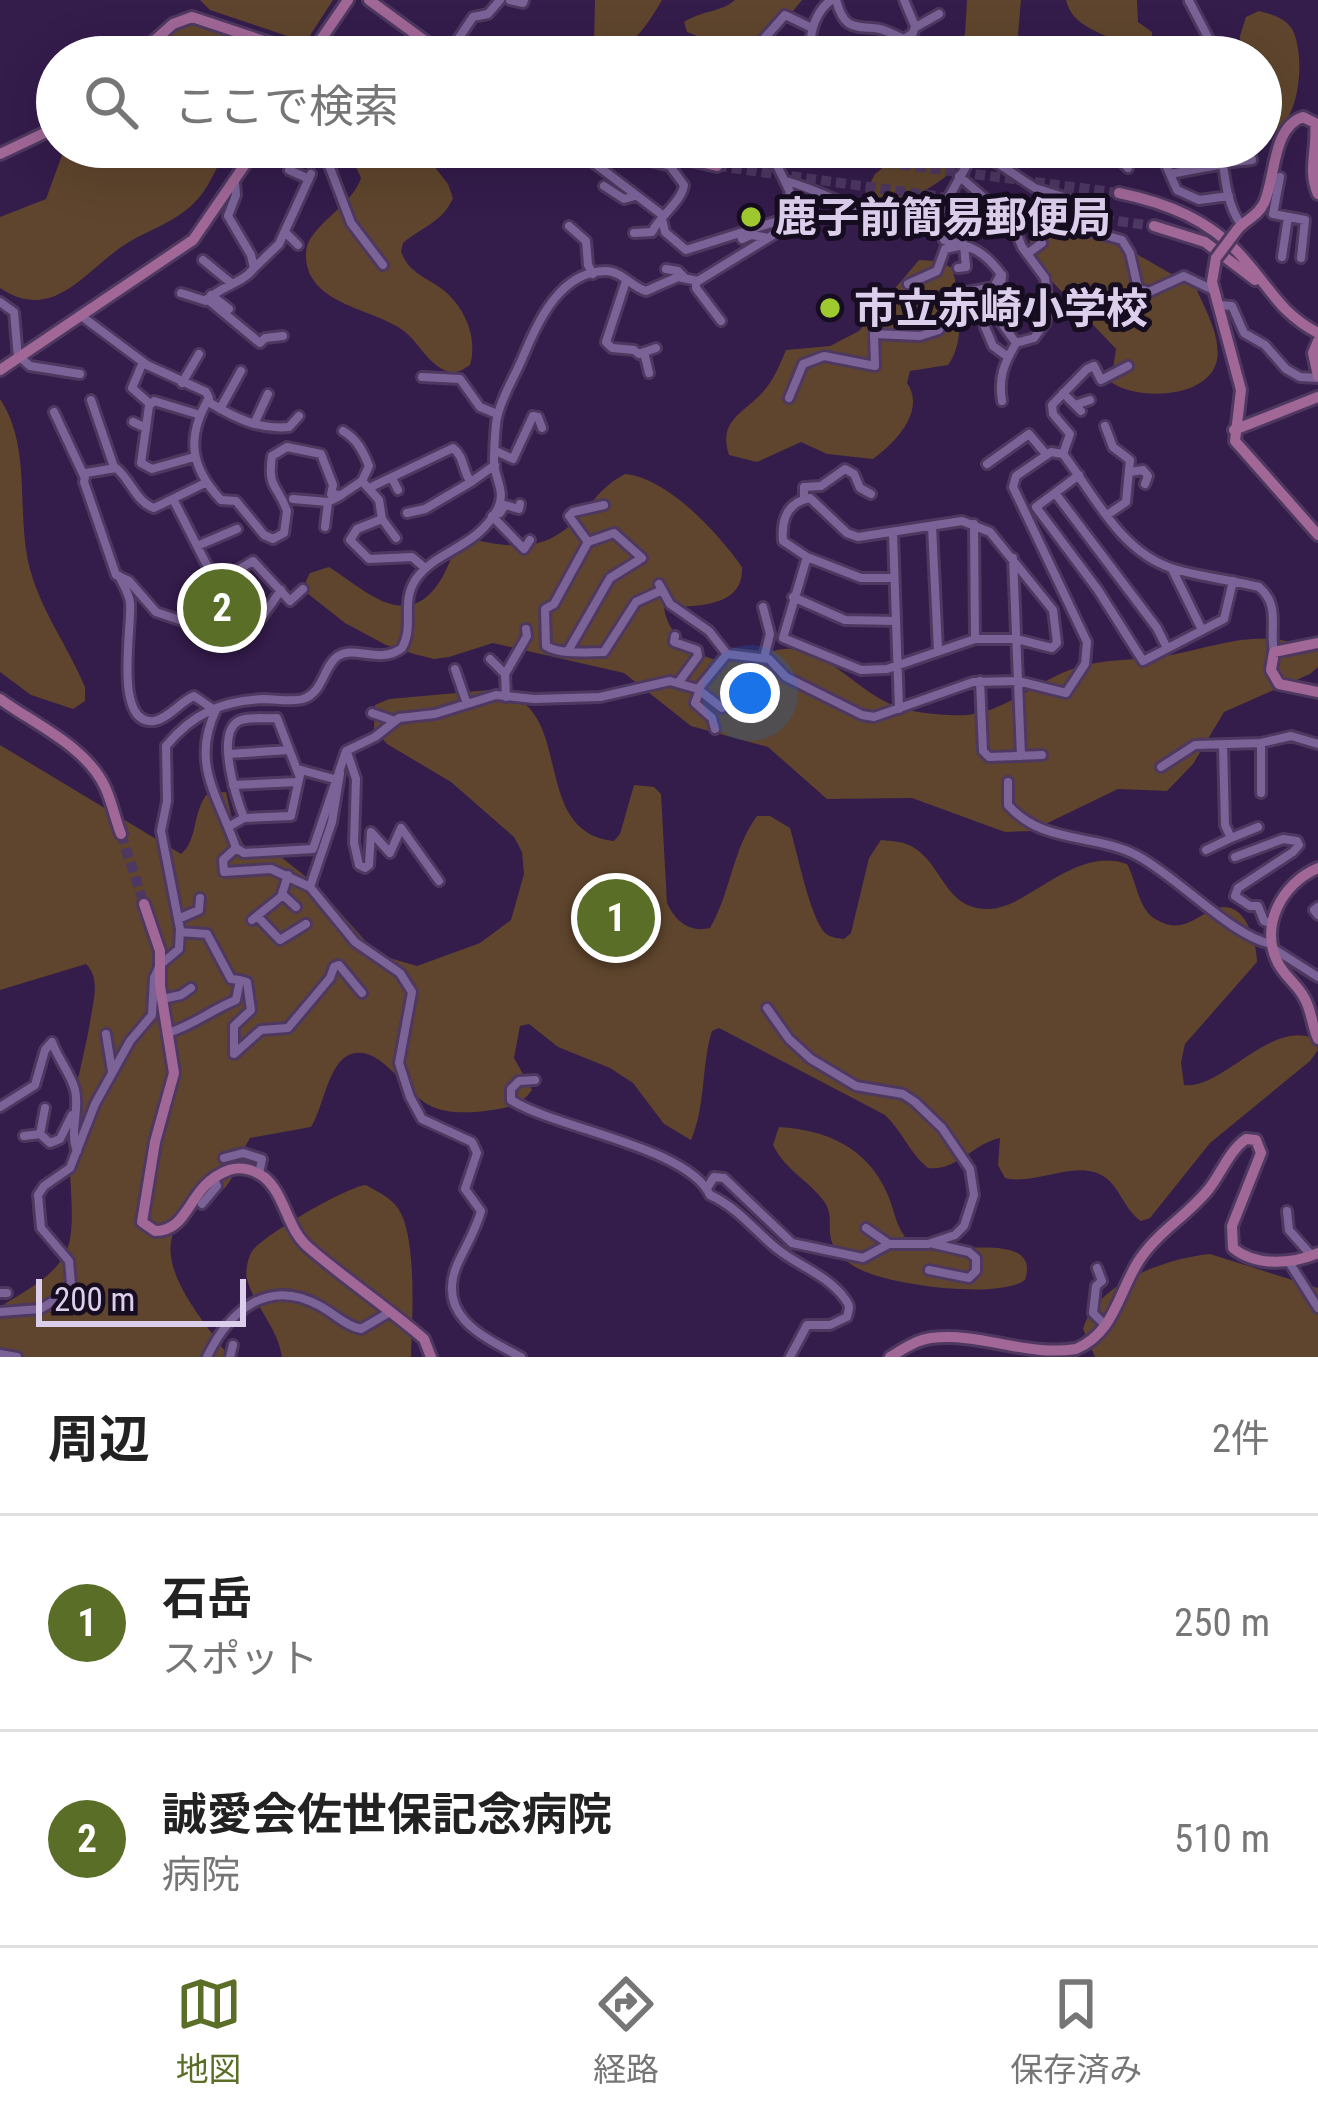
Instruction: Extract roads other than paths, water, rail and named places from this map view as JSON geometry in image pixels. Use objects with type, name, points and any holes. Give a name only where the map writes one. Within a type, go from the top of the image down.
[{"type":"street","points":[[324,36],[348,0]]},
{"type":"street","points":[[369,0],[418,36]]},
{"type":"street","points":[[461,36],[473,17],[488,14],[500,0]]},
{"type":"street","points":[[510,0],[524,0]]},
{"type":"street","points":[[811,36],[822,7],[833,0],[841,19],[856,29],[879,27],[898,36]]},
{"type":"street","points":[[904,0],[912,36]]},
{"type":"street","points":[[1189,1],[1207,36]]},
{"type":"street","points":[[770,36],[785,14],[812,28]]},
{"type":"street","points":[[907,36],[939,14]]},
{"type":"street","points":[[159,36],[173,23],[192,17],[248,36]]},
{"type":"street","points":[[1282,138],[1295,119],[1315,123],[1312,178],[1318,194]]},
{"type":"street","points":[[0,154],[36,137]]},
{"type":"street","points":[[0,370],[193,240],[244,168]]},
{"type":"street","points":[[330,168],[351,223],[383,266]]},
{"type":"street","points":[[601,168],[661,214],[665,232],[686,250],[781,220],[790,200]]},
{"type":"street","points":[[634,233],[652,232],[661,214],[682,194],[679,174],[672,168]]},
{"type":"street","points":[[494,517],[501,494],[495,465],[497,414],[541,315],[557,296],[592,274],[608,271],[646,291],[678,277],[696,281],[711,275],[786,227],[790,200],[779,168]]},
{"type":"street","points":[[965,168],[938,218],[941,237],[975,246],[1001,274],[1001,289],[977,300],[989,306],[1016,343]]},
{"type":"street","points":[[1005,168],[1035,188],[1073,200],[1087,230],[1122,240],[1134,264],[1138,287],[1157,290],[1184,276],[1215,290]]},
{"type":"street","points":[[1167,168],[1177,190],[1192,199],[1229,196]]},
{"type":"street","points":[[1170,174],[1199,168]]},
{"type":"street","points":[[1224,168],[1236,220],[1243,224],[1273,214],[1306,222],[1301,258]]},
{"type":"street","points":[[1273,168],[1262,208],[1216,258],[1211,274],[1240,374],[1234,430],[1241,449],[1318,535]]},
{"type":"street","points":[[209,297],[248,275],[286,233],[310,177],[289,170]]},
{"type":"street","points":[[959,176],[1012,222],[1045,278],[1048,308],[1040,332],[1016,343]]},
{"type":"street","points":[[1273,214],[1280,177]]},
{"type":"street","points":[[786,181],[885,220],[901,223],[938,218]]},
{"type":"street","points":[[235,183],[228,216],[254,268]]},
{"type":"street","points":[[604,186],[624,200],[637,195]]},
{"type":"street","points":[[1119,193],[1165,205],[1200,221],[1244,258],[1262,286]]},
{"type":"street","points":[[1282,257],[1288,217]]},
{"type":"street","points":[[569,226],[586,241],[592,274]]},
{"type":"street","points":[[1154,226],[1205,242],[1318,337],[1313,353],[1318,377],[1300,376],[1286,368],[1265,345],[1244,333],[1232,305],[1220,305]]},
{"type":"street","points":[[286,233],[298,245]]},
{"type":"street","points":[[742,239],[765,237]]},
{"type":"street","points":[[1027,254],[1042,243]]},
{"type":"street","points":[[964,245],[966,267]]},
{"type":"street","points":[[908,284],[937,271],[945,249],[964,245]]},
{"type":"street","points":[[203,260],[231,284]]},
{"type":"street","points":[[666,269],[685,278]]},
{"type":"street","points":[[789,398],[803,364],[824,356],[875,366],[874,334],[920,336],[940,330],[956,294],[994,287],[1001,274]]},
{"type":"street","points":[[626,281],[606,342],[612,349],[644,352],[656,348]]},
{"type":"street","points":[[696,281],[695,287],[721,321]]},
{"type":"street","points":[[182,293],[209,297],[227,308],[241,305]]},
{"type":"street","points":[[209,297],[260,343],[283,336]]},
{"type":"street","points":[[0,302],[14,312],[20,359],[30,366],[76,376]]},
{"type":"street","points":[[80,315],[143,362],[206,392],[207,401],[198,414],[194,457],[206,483],[221,500],[236,501],[263,535],[273,539],[284,533],[287,512],[270,485],[272,456],[278,450],[287,447],[321,454],[333,484],[331,494],[341,495]]},
{"type":"street","points":[[985,327],[993,346],[1009,357]]},
{"type":"street","points":[[1002,401],[998,378],[1016,343]]},
{"type":"street","points":[[644,352],[649,373]]},
{"type":"street","points":[[182,383],[199,354]]},
{"type":"street","points":[[143,362],[132,388],[150,404]]},
{"type":"street","points":[[1063,454],[1070,434],[1053,414],[1052,405],[1094,366],[1101,380],[1121,367]]},
{"type":"street","points":[[220,409],[241,371]]},
{"type":"street","points":[[422,376],[460,379],[480,407],[497,414]]},
{"type":"street","points":[[1063,393],[1078,408],[1090,400]]},
{"type":"street","points":[[254,424],[268,394]]},
{"type":"street","points":[[1234,430],[1318,398]]},
{"type":"street","points":[[91,400],[114,468],[128,477],[147,506],[154,508],[206,483]]},
{"type":"street","points":[[150,404],[154,401],[198,414]]},
{"type":"street","points":[[207,401],[254,424],[289,427],[298,416]]},
{"type":"street","points":[[150,404],[144,466],[152,469],[194,457]]},
{"type":"street","points":[[54,412],[85,478],[104,545],[130,601],[124,669],[138,713],[144,719],[158,720],[194,696],[215,708]]},
{"type":"street","points":[[496,451],[513,459],[533,416],[542,428]]},
{"type":"street","points":[[134,422],[146,428]]},
{"type":"street","points":[[1105,427],[1113,447],[1128,455],[1130,472],[1126,502],[1107,515]]},
{"type":"street","points":[[343,431],[364,452],[366,484],[396,538]]},
{"type":"street","points":[[988,464],[1028,434],[1045,454]]},
{"type":"street","points":[[292,499],[328,502],[453,448],[471,482]]},
{"type":"street","points":[[568,651],[610,578],[642,558],[614,533],[588,542],[554,604],[545,609],[546,646],[568,651],[604,652],[636,602],[660,587],[670,604],[709,631],[727,654],[764,658],[786,676],[862,715],[886,715],[980,681],[1018,681],[1066,693],[1079,676],[1087,652],[1077,616],[1015,496],[1016,476],[1045,454],[1063,454]]},
{"type":"street","points":[[1063,454],[1132,546],[1172,569],[1259,587],[1269,596],[1274,605],[1273,678],[1318,692]]},
{"type":"street","points":[[407,513],[425,509],[495,465]]},
{"type":"street","points":[[85,478],[86,473],[114,468]]},
{"type":"street","points":[[804,499],[804,488],[821,486],[845,470],[871,494]]},
{"type":"street","points":[[1130,472],[1142,470],[1148,476],[1145,484]]},
{"type":"street","points":[[1079,475],[1036,507],[1143,661],[1224,619],[1233,580]]},
{"type":"street","points":[[392,478],[398,490]]},
{"type":"street","points":[[1055,493],[1157,628],[1167,648]]},
{"type":"street","points":[[807,557],[783,638],[862,670],[975,639],[1016,638],[1052,648],[1057,643],[1053,610],[1013,556],[990,532],[974,524],[962,521],[858,538],[816,501],[804,499],[784,514],[783,541],[807,557],[861,578],[894,578]]},
{"type":"street","points":[[174,500],[216,583],[253,561],[290,601],[303,590]]},
{"type":"street","points":[[325,526],[328,502]]},
{"type":"street","points":[[0,1312],[40,1309],[71,1284],[70,1262],[41,1228],[36,1204],[44,1186],[70,1168],[95,1104],[130,1041],[152,1015],[152,986],[160,965],[179,949],[161,831],[167,801],[164,753],[178,731],[224,703],[302,699],[320,686],[343,653],[394,655],[406,640],[405,598],[425,568],[461,548],[505,506],[519,508],[520,504]]},
{"type":"street","points":[[588,542],[568,517],[600,504]]},
{"type":"street","points":[[494,517],[524,549],[530,540]]},
{"type":"street","points":[[382,519],[367,521],[350,540],[369,559],[412,556],[425,568]]},
{"type":"street","points":[[974,524],[975,639]]},
{"type":"street","points":[[932,526],[938,650]]},
{"type":"street","points":[[197,546],[236,529]]},
{"type":"street","points":[[893,533],[898,710]]},
{"type":"street","points":[[1013,556],[1021,756]]},
{"type":"street","points":[[1172,569],[1202,631]]},
{"type":"street","points":[[119,577],[129,581],[156,613],[194,625]]},
{"type":"street","points":[[262,617],[280,590]]},
{"type":"street","points":[[793,598],[856,622],[896,621]]},
{"type":"street","points":[[763,607],[770,634],[764,658]]},
{"type":"street","points":[[506,697],[505,674],[527,636],[526,629]]},
{"type":"street","points":[[673,642],[697,650],[698,656],[678,683]]},
{"type":"street","points":[[1274,652],[1318,643]]},
{"type":"street","points":[[715,729],[712,718],[695,703],[699,690],[727,654]]},
{"type":"street","points":[[490,659],[505,674]]},
{"type":"street","points":[[455,669],[467,704]]},
{"type":"street","points":[[980,681],[983,751],[989,757],[1042,755]]},
{"type":"street","points":[[310,887],[332,822],[346,751],[395,721],[496,695],[600,697],[661,682],[699,690],[722,708]]},
{"type":"street","points":[[0,699],[60,738],[91,768],[104,786],[121,834]]},
{"type":"street","points":[[215,708],[204,740],[210,787],[236,848],[244,853],[313,849],[341,766]]},
{"type":"street","points":[[372,713],[395,721]]},
{"type":"street","points":[[244,818],[232,785],[229,754],[233,725],[238,721],[277,718],[299,779]]},
{"type":"street","points":[[1161,767],[1195,745],[1261,743],[1291,736],[1318,744]]},
{"type":"street","points":[[1261,743],[1261,793]]},
{"type":"street","points":[[1223,745],[1225,825],[1231,838]]},
{"type":"street","points":[[229,754],[290,750]]},
{"type":"street","points":[[346,751],[356,779],[353,831],[359,865],[369,865],[371,832],[390,853],[400,828],[439,881]]},
{"type":"street","points":[[228,827],[244,818],[291,816],[301,770],[334,778]]},
{"type":"street","points":[[232,785],[299,779]]},
{"type":"street","points":[[1008,782],[1008,805],[1027,820],[1057,836],[1124,849],[1141,857],[1246,934],[1318,977]]},
{"type":"street","points":[[1206,850],[1258,827]]},
{"type":"street","points":[[1235,856],[1283,838],[1297,841],[1293,852],[1238,889],[1235,896],[1258,906],[1264,921],[1272,923]]},
{"type":"street","points":[[236,848],[223,860],[224,872],[258,868],[288,875],[310,887],[355,941],[407,982],[412,1001],[399,1063],[410,1097],[422,1119],[472,1142],[477,1153],[465,1190],[481,1211],[454,1270],[452,1302],[472,1331],[520,1357]]},
{"type":"street","points":[[1318,868],[1291,885],[1272,923],[1272,946],[1284,974],[1302,994],[1318,1039]]},
{"type":"street","points":[[288,875],[284,895],[255,918],[280,940],[306,924]]},
{"type":"street","points":[[284,895],[296,907]]},
{"type":"street","points":[[178,919],[199,910],[200,898]]},
{"type":"street","points":[[144,904],[160,951],[174,1073],[155,1142],[142,1222],[155,1232],[170,1230],[195,1193],[214,1178],[239,1168],[260,1174],[270,1183],[305,1246],[424,1339],[431,1357]]},
{"type":"street","points":[[180,932],[207,934],[231,979],[248,982],[251,1010],[234,1026],[234,1054],[245,1048],[252,1034],[288,1028],[334,967],[339,965],[362,993]]},
{"type":"street","points":[[168,1033],[195,1024],[211,1010],[236,1000],[240,980]]},
{"type":"street","points":[[162,999],[191,988]]},
{"type":"street","points":[[707,1188],[714,1178],[724,1178],[776,1230],[807,1249],[863,1258],[890,1244],[955,1235],[968,1215],[974,1196],[966,1161],[942,1128],[904,1094],[856,1086],[811,1059],[789,1040],[767,1008]]},
{"type":"street","points":[[106,1034],[113,1072]]},
{"type":"street","points":[[0,1106],[35,1085],[52,1042],[73,1083],[76,1116],[72,1137],[77,1153]]},
{"type":"street","points":[[536,1080],[519,1081],[511,1100],[534,1113],[669,1161],[710,1195],[732,1205],[778,1249],[804,1263],[845,1298],[847,1317],[830,1325],[806,1325],[790,1357]]},
{"type":"street","points":[[45,1108],[40,1134],[44,1140],[56,1143],[72,1115],[76,1116]]},
{"type":"street","points":[[24,1136],[40,1134]]},
{"type":"street","points":[[890,1357],[918,1341],[938,1337],[1026,1355],[1077,1353],[1107,1326],[1138,1261],[1210,1189],[1246,1139],[1256,1140],[1261,1153],[1230,1241],[1240,1255],[1249,1258],[1289,1262],[1315,1255]]},
{"type":"street","points":[[224,1158],[243,1153],[262,1159],[260,1174]]},
{"type":"street","points":[[202,1204],[217,1186],[214,1178]]},
{"type":"street","points":[[1287,1211],[1289,1230],[1315,1255]]},
{"type":"street","points":[[866,1228],[890,1244]]},
{"type":"street","points":[[929,1270],[969,1277],[976,1271],[976,1258],[969,1252],[940,1248],[934,1240]]},
{"type":"street","points":[[1289,1262],[1318,1308]]},
{"type":"street","points":[[1097,1268],[1102,1281],[1096,1286],[1093,1313],[1107,1326]]},
{"type":"street","points":[[207,1357],[217,1336],[255,1299],[278,1294],[302,1298],[361,1329],[392,1312]]},
{"type":"street","points":[[230,1357],[233,1345]]},
{"type":"street","points":[[0,1354],[17,1357]]},
{"type":"tunnel","points":[[732,168],[1154,226]]},
{"type":"tunnel","points":[[928,168],[1119,193]]},
{"type":"tunnel","points":[[121,834],[144,904]]},
{"type":"place","name":"鹿子前簡易郵便局","points":[[751,217]]},
{"type":"place","name":"市立赤崎小学校","points":[[830,308]]},
{"type":"place","name":"誠愛会佐世保記念病院","points":[[222,608]]},
{"type":"place","name":"石岳","points":[[616,918]]}]
